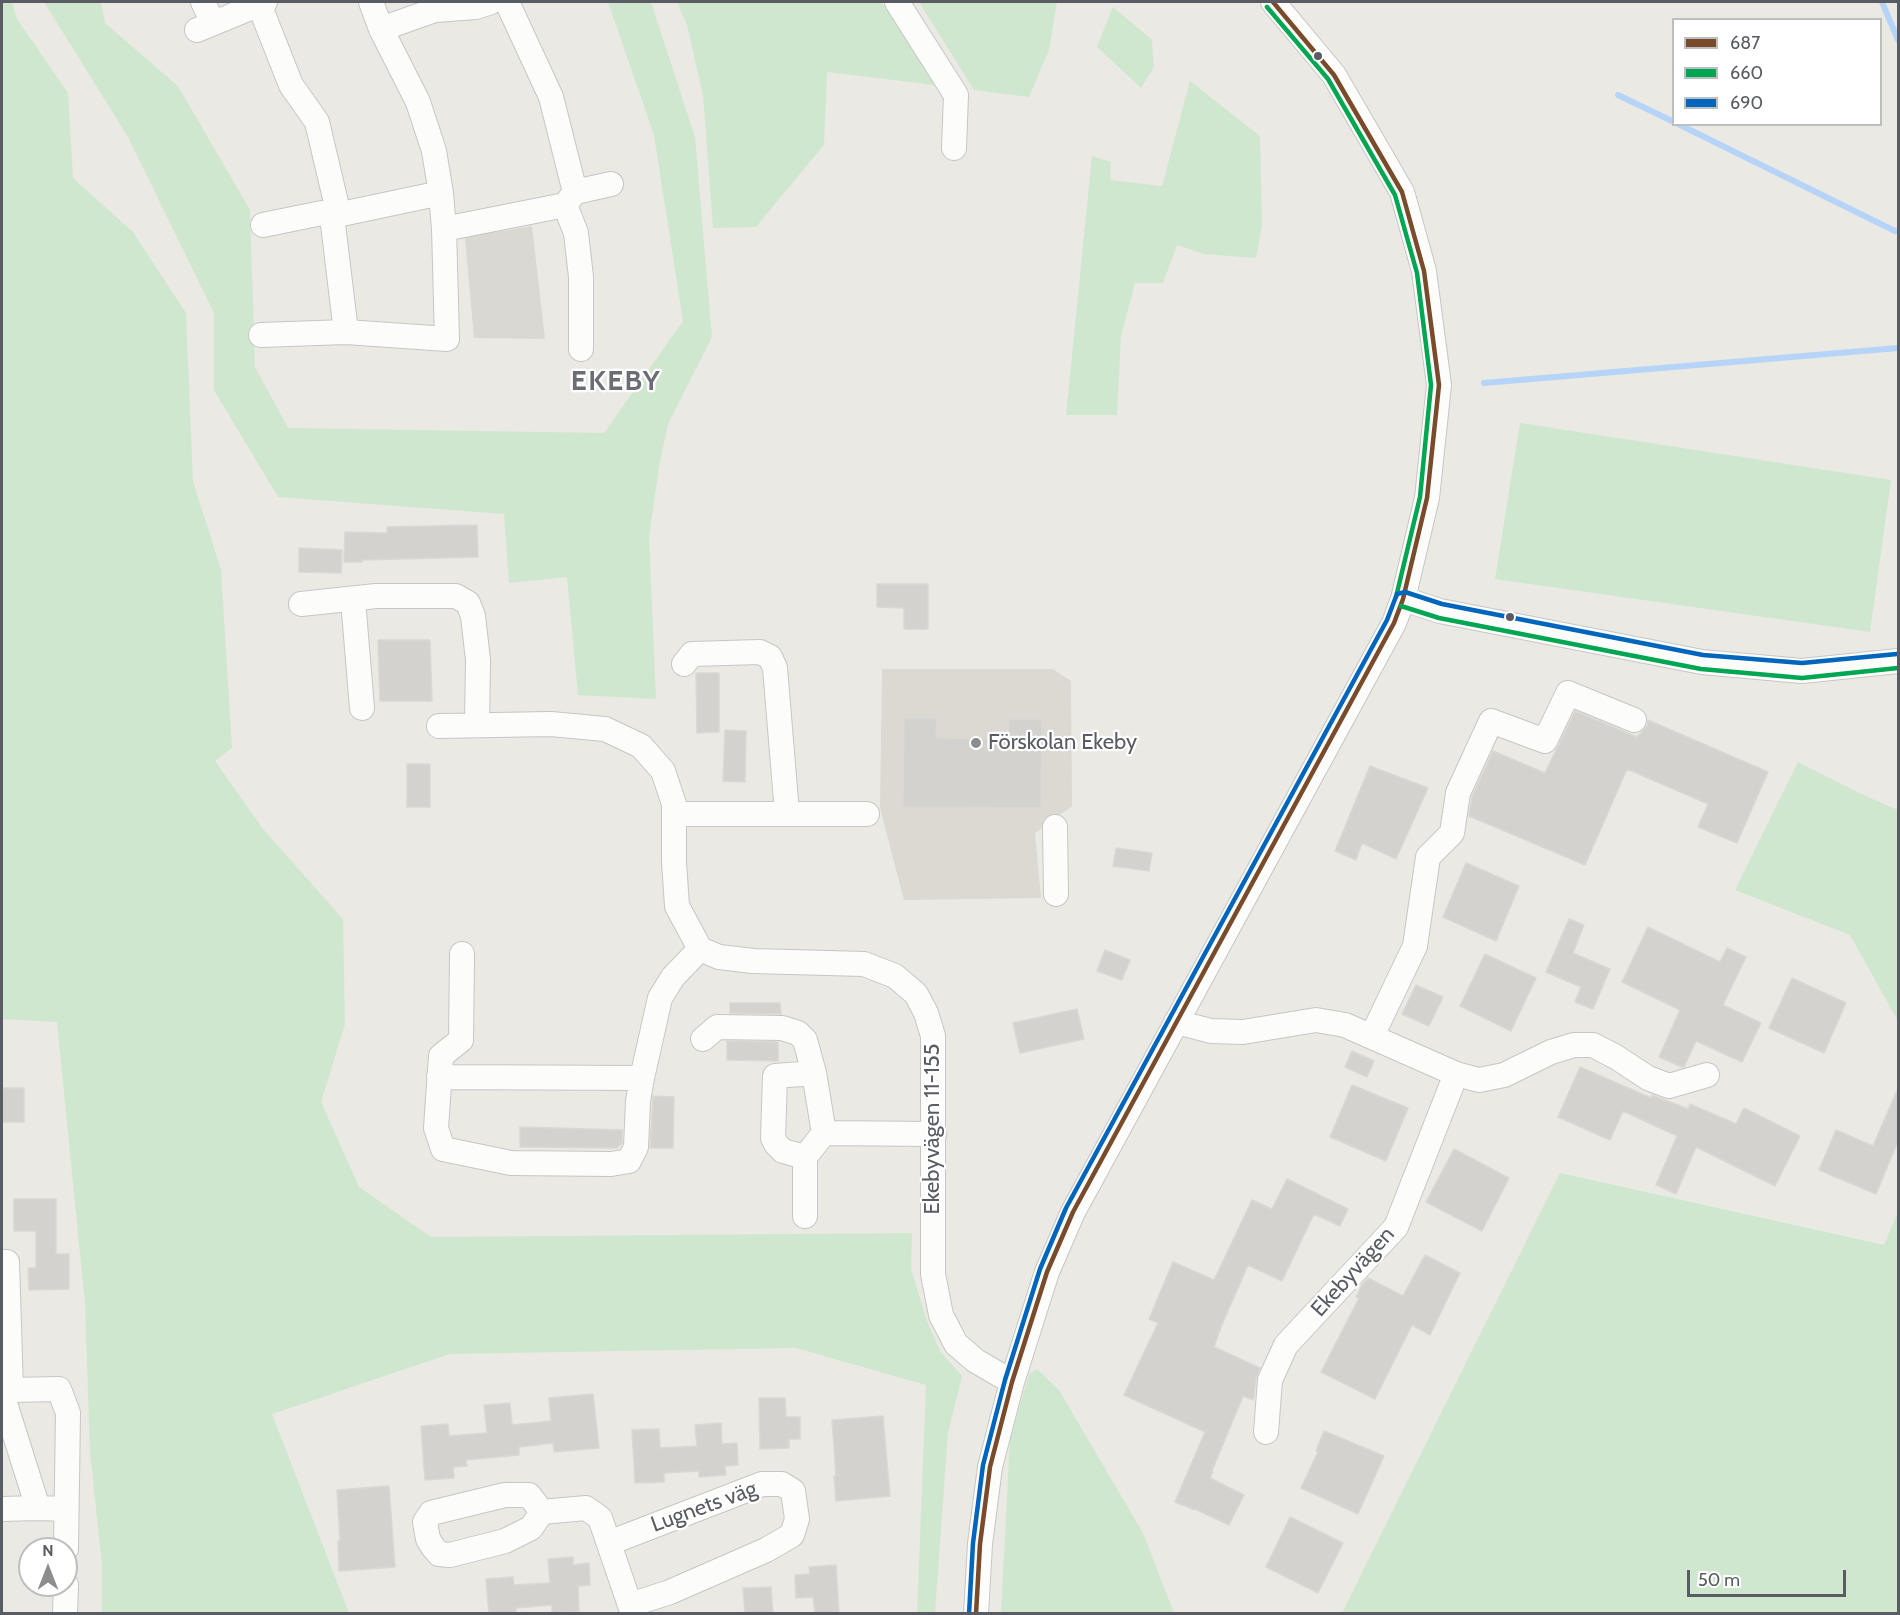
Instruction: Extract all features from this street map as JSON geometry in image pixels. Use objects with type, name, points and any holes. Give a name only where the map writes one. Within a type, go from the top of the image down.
[{"type":"street","points":[[261,335],[346,333],[447,339],[444,229],[434,151],[418,102],[370,2]]},
{"type":"street","points":[[381,29],[435,10],[476,7],[491,2]]},
{"type":"street","points":[[507,2],[551,97],[576,233],[581,278],[581,349]]},
{"type":"street","points":[[897,2],[956,95],[954,148]]},
{"type":"street","points":[[976,1614],[980,1544],[990,1467],[1012,1382],[1047,1272],[1074,1212],[1394,623],[1403,599],[1427,498],[1439,385],[1424,271],[1402,192],[1334,75],[1273,2]]},
{"type":"street","points":[[204,18],[262,3],[291,86],[317,122],[336,216],[346,333]]},
{"type":"street","points":[[444,229],[570,198],[611,184]]},
{"type":"street","points":[[263,225],[322,213],[336,216],[441,193]]},
{"type":"street","points":[[301,604],[376,596],[456,596],[468,603],[473,616],[478,660],[477,725]]},
{"type":"street","points":[[1403,599],[1440,611],[1702,662],[1802,671],[1899,661]]},
{"type":"street","points":[[353,600],[362,708]]},
{"type":"street","points":[[684,664],[692,654],[760,652],[770,657],[775,668],[788,813]]},
{"type":"street","points":[[1372,1036],[1415,946],[1428,857],[1452,833],[1458,793],[1491,721],[1545,741],[1568,693],[1634,720]]},
{"type":"street","points":[[439,726],[551,724],[605,729],[641,746],[663,771],[675,814],[674,862],[677,906],[700,949],[673,977],[660,998],[638,1101],[636,1147],[629,1161],[611,1164],[511,1163],[443,1149],[436,1128],[441,1056],[460,1040],[462,954]]},
{"type":"street","points":[[675,814],[867,814]]},
{"type":"street","points":[[1055,826],[1056,894]]},
{"type":"street","name":"Ekebyvägen 11-155","points":[[700,949],[719,957],[753,962],[864,964],[894,976],[916,994],[926,1013],[933,1036],[933,1274],[941,1315],[956,1344],[976,1362],[1012,1382]]},
{"type":"street","points":[[1176,1022],[1211,1031],[1243,1032],[1316,1020],[1345,1025],[1456,1074],[1479,1080],[1504,1075],[1551,1052],[1574,1045],[1593,1044],[1648,1078],[1670,1086],[1707,1075]]},
{"type":"street","points":[[704,1039],[717,1027],[791,1030],[805,1040],[814,1073],[824,1133],[805,1157],[805,1216]]},
{"type":"street","points":[[805,1157],[783,1151],[773,1138],[775,1076],[814,1073]]},
{"type":"street","name":"Ekebyvägen","points":[[1266,1432],[1270,1380],[1286,1345],[1396,1227],[1456,1074]]},
{"type":"street","points":[[439,1077],[642,1078]]},
{"type":"street","points":[[824,1133],[934,1134]]},
{"type":"street","points":[[2,1262],[7,1262],[7,1393],[38,1508]]},
{"type":"street","points":[[7,1393],[59,1389],[68,1413],[66,1537]]},
{"type":"street","name":"Lugnets väg","points":[[542,1512],[586,1508],[600,1518],[632,1609],[766,1550],[792,1535],[797,1519],[793,1491],[782,1484],[762,1484],[609,1542]]},
{"type":"street","points":[[2,1509],[66,1509]]},
{"type":"street","points":[[65,1614],[66,1597]]},
{"type":"shaded area","points":[[532,226],[545,339],[474,338],[465,237]]},
{"type":"shaded area","name":"Förskolan Ekeby","points":[[882,669],[1053,669],[1071,681],[1072,806],[1035,833],[1041,898],[904,900],[880,808]]},
{"type":"green space","points":[[2,2],[12,2],[17,19],[68,93],[73,178],[133,232],[186,313],[193,481],[221,570],[232,748],[215,761],[263,829],[343,919],[345,1024],[321,1102],[359,1187],[431,1237],[912,1233],[911,1269],[927,1321],[940,1351],[962,1376],[948,1432],[935,1613],[917,1613],[926,1385],[796,1348],[450,1354],[272,1414],[349,1613],[102,1613],[102,1565],[90,1452],[85,1304],[57,1022],[2,1019]]},
{"type":"green space","points":[[44,2],[101,2],[105,23],[178,86],[250,210],[255,367],[288,428],[604,433],[683,321],[654,135],[608,2],[651,2],[695,137],[712,337],[668,424],[659,467],[649,537],[656,699],[578,695],[567,577],[509,583],[504,514],[278,497],[214,390],[214,313],[128,137]]},
{"type":"green space","points":[[677,2],[881,2],[943,86],[827,72],[824,145],[756,227],[713,228],[703,95],[687,25]]},
{"type":"green space","points":[[919,2],[1057,2],[1049,50],[1029,97],[974,90]]},
{"type":"green space","points":[[1113,7],[1152,40],[1154,67],[1141,88],[1097,47]]},
{"type":"green space","points":[[1190,81],[1260,136],[1262,226],[1256,258],[1204,254],[1177,245],[1163,283],[1135,283],[1121,336],[1117,415],[1066,415],[1092,156],[1111,162],[1110,180],[1162,186]]},
{"type":"green space","points":[[1520,423],[1891,480],[1870,632],[1495,579]]},
{"type":"green space","points":[[1798,762],[1898,810],[1898,1021],[1850,935],[1735,890]]},
{"type":"green space","points":[[1560,1173],[1884,1245],[1898,1212],[1898,1613],[1342,1613]]},
{"type":"green space","points":[[1037,1369],[1059,1390],[1143,1533],[1174,1613],[1001,1613],[1010,1439],[1029,1374]]},
{"type":"building","points":[[477,525],[478,557],[344,562],[345,532],[387,533],[387,527]]},
{"type":"building","points":[[299,548],[342,550],[341,573],[299,572]]},
{"type":"building","points":[[877,584],[928,584],[928,629],[904,629],[904,608],[877,607]]},
{"type":"building","points":[[378,640],[430,640],[432,701],[380,701]]},
{"type":"building","points":[[696,673],[719,673],[719,732],[697,733]]},
{"type":"building","points":[[1575,711],[1637,737],[1647,726],[1648,720],[1768,772],[1737,843],[1698,827],[1708,804],[1627,769],[1585,865],[1469,816],[1472,797],[1493,751],[1545,773]]},
{"type":"building","points":[[904,718],[937,718],[936,738],[1008,739],[1009,719],[1042,719],[1041,808],[903,807]]},
{"type":"building","points":[[725,730],[746,731],[745,782],[723,781]]},
{"type":"building","points":[[407,764],[430,764],[430,807],[407,807]]},
{"type":"building","points":[[1370,766],[1428,788],[1396,859],[1362,843],[1356,860],[1335,851]]},
{"type":"building","points":[[1116,848],[1152,853],[1149,871],[1113,866]]},
{"type":"building","points":[[1466,863],[1519,886],[1496,941],[1443,917]]},
{"type":"building","points":[[1569,919],[1584,925],[1573,953],[1610,969],[1593,1009],[1575,1002],[1581,987],[1546,972]]},
{"type":"building","points":[[1648,927],[1720,962],[1727,948],[1746,957],[1723,1005],[1761,1023],[1742,1062],[1696,1041],[1684,1067],[1659,1057],[1680,1010],[1622,982]]},
{"type":"building","points":[[1105,950],[1130,960],[1122,980],[1097,971]]},
{"type":"building","points":[[1485,954],[1536,978],[1511,1031],[1460,1006]]},
{"type":"building","points":[[1792,978],[1846,1003],[1824,1053],[1769,1028]]},
{"type":"building","points":[[1416,985],[1443,997],[1429,1026],[1402,1014]]},
{"type":"building","points":[[730,1003],[780,1003],[781,1014],[730,1013]]},
{"type":"building","points":[[1077,1009],[1084,1039],[1020,1053],[1013,1023]]},
{"type":"building","points":[[727,1041],[778,1042],[778,1061],[727,1060]]},
{"type":"building","points":[[1352,1051],[1374,1061],[1367,1077],[1345,1067]]},
{"type":"building","points":[[1580,1067],[1651,1098],[1652,1095],[1688,1109],[1690,1104],[1736,1124],[1744,1108],[1800,1136],[1775,1186],[1696,1147],[1676,1194],[1656,1185],[1677,1136],[1623,1111],[1610,1140],[1558,1117]]},
{"type":"building","points":[[1352,1085],[1408,1108],[1386,1161],[1330,1137]]},
{"type":"building","points":[[1899,1086],[1899,1139],[1876,1194],[1819,1170],[1836,1130],[1873,1146]]},
{"type":"building","points":[[2,1088],[24,1088],[24,1122],[2,1122]]},
{"type":"building","points":[[653,1096],[674,1097],[673,1148],[650,1148]]},
{"type":"building","points":[[520,1127],[622,1130],[622,1143],[617,1148],[520,1147]]},
{"type":"building","points":[[1454,1149],[1509,1178],[1482,1231],[1426,1202]]},
{"type":"building","points":[[1287,1179],[1348,1209],[1340,1226],[1314,1214],[1282,1281],[1248,1265],[1221,1327],[1214,1347],[1260,1368],[1253,1400],[1243,1396],[1210,1478],[1244,1495],[1229,1525],[1175,1502],[1205,1432],[1124,1395],[1158,1323],[1149,1319],[1173,1262],[1214,1280],[1252,1200],[1272,1209]]},
{"type":"building","points":[[14,1199],[56,1199],[56,1254],[69,1254],[69,1289],[29,1290],[28,1268],[36,1268],[36,1231],[14,1231]]},
{"type":"building","points":[[1425,1255],[1460,1273],[1430,1335],[1412,1325],[1375,1399],[1321,1372],[1359,1298],[1356,1297],[1362,1285],[1368,1278],[1403,1296]]},
{"type":"building","points":[[593,1394],[599,1448],[554,1452],[553,1443],[519,1447],[519,1455],[466,1460],[467,1466],[453,1467],[454,1478],[425,1480],[421,1426],[448,1424],[449,1436],[487,1433],[484,1405],[510,1403],[512,1425],[551,1421],[549,1398]]},
{"type":"building","points":[[759,1398],[785,1398],[786,1417],[800,1417],[800,1439],[789,1439],[789,1448],[760,1449]]},
{"type":"building","points":[[883,1416],[890,1496],[836,1501],[832,1420]]},
{"type":"building","points":[[721,1423],[722,1444],[737,1443],[738,1465],[725,1466],[726,1475],[699,1477],[699,1471],[664,1473],[664,1482],[635,1483],[632,1430],[659,1429],[660,1448],[697,1446],[695,1425]]},
{"type":"building","points":[[1324,1431],[1384,1456],[1358,1514],[1301,1488],[1318,1452],[1316,1451]]},
{"type":"building","points":[[389,1486],[395,1567],[339,1571],[337,1490]]},
{"type":"building","points":[[1290,1517],[1343,1543],[1318,1593],[1266,1567]]},
{"type":"building","points":[[573,1557],[573,1565],[589,1563],[590,1585],[578,1586],[579,1611],[552,1613],[552,1605],[516,1608],[516,1614],[489,1614],[486,1579],[513,1577],[514,1585],[550,1583],[548,1559]]},
{"type":"building","points":[[836,1565],[839,1614],[815,1614],[813,1597],[796,1598],[795,1575],[810,1574],[809,1567]]},
{"type":"building","points":[[771,1587],[773,1614],[745,1614],[743,1588]]},
{"type":"waterway","points":[[1882,2],[1898,40]]},
{"type":"waterway","points":[[1618,95],[1672,121]]},
{"type":"waterway","points":[[1682,126],[1895,231]]},
{"type":"waterway","points":[[1484,383],[1898,348]]},
{"type":"transit line","name":"687","points":[[976,1614],[980,1544],[990,1467],[1012,1382],[1047,1272],[1073,1212],[1394,623],[1403,599],[1427,498],[1439,385],[1424,271],[1402,192],[1334,75],[1273,2]]},
{"type":"transit line","name":"660","points":[[1267,7],[1328,79],[1395,195],[1417,273],[1431,385],[1420,497],[1396,597]]},
{"type":"transit line","name":"690","points":[[969,1614],[973,1543],[983,1465],[1005,1380],[1040,1269],[1066,1208],[1387,620],[1397,594],[1405,592],[1442,604],[1703,655],[1802,663],[1897,654]]},
{"type":"transit line","name":"660","points":[[1401,606],[1439,618],[1701,669],[1802,678],[1898,668]]},
{"type":"place","name":"Förskolan Ekeby","points":[[976,743]]},
{"type":"district","name":"EKEBY","points":[[616,382]]}]
